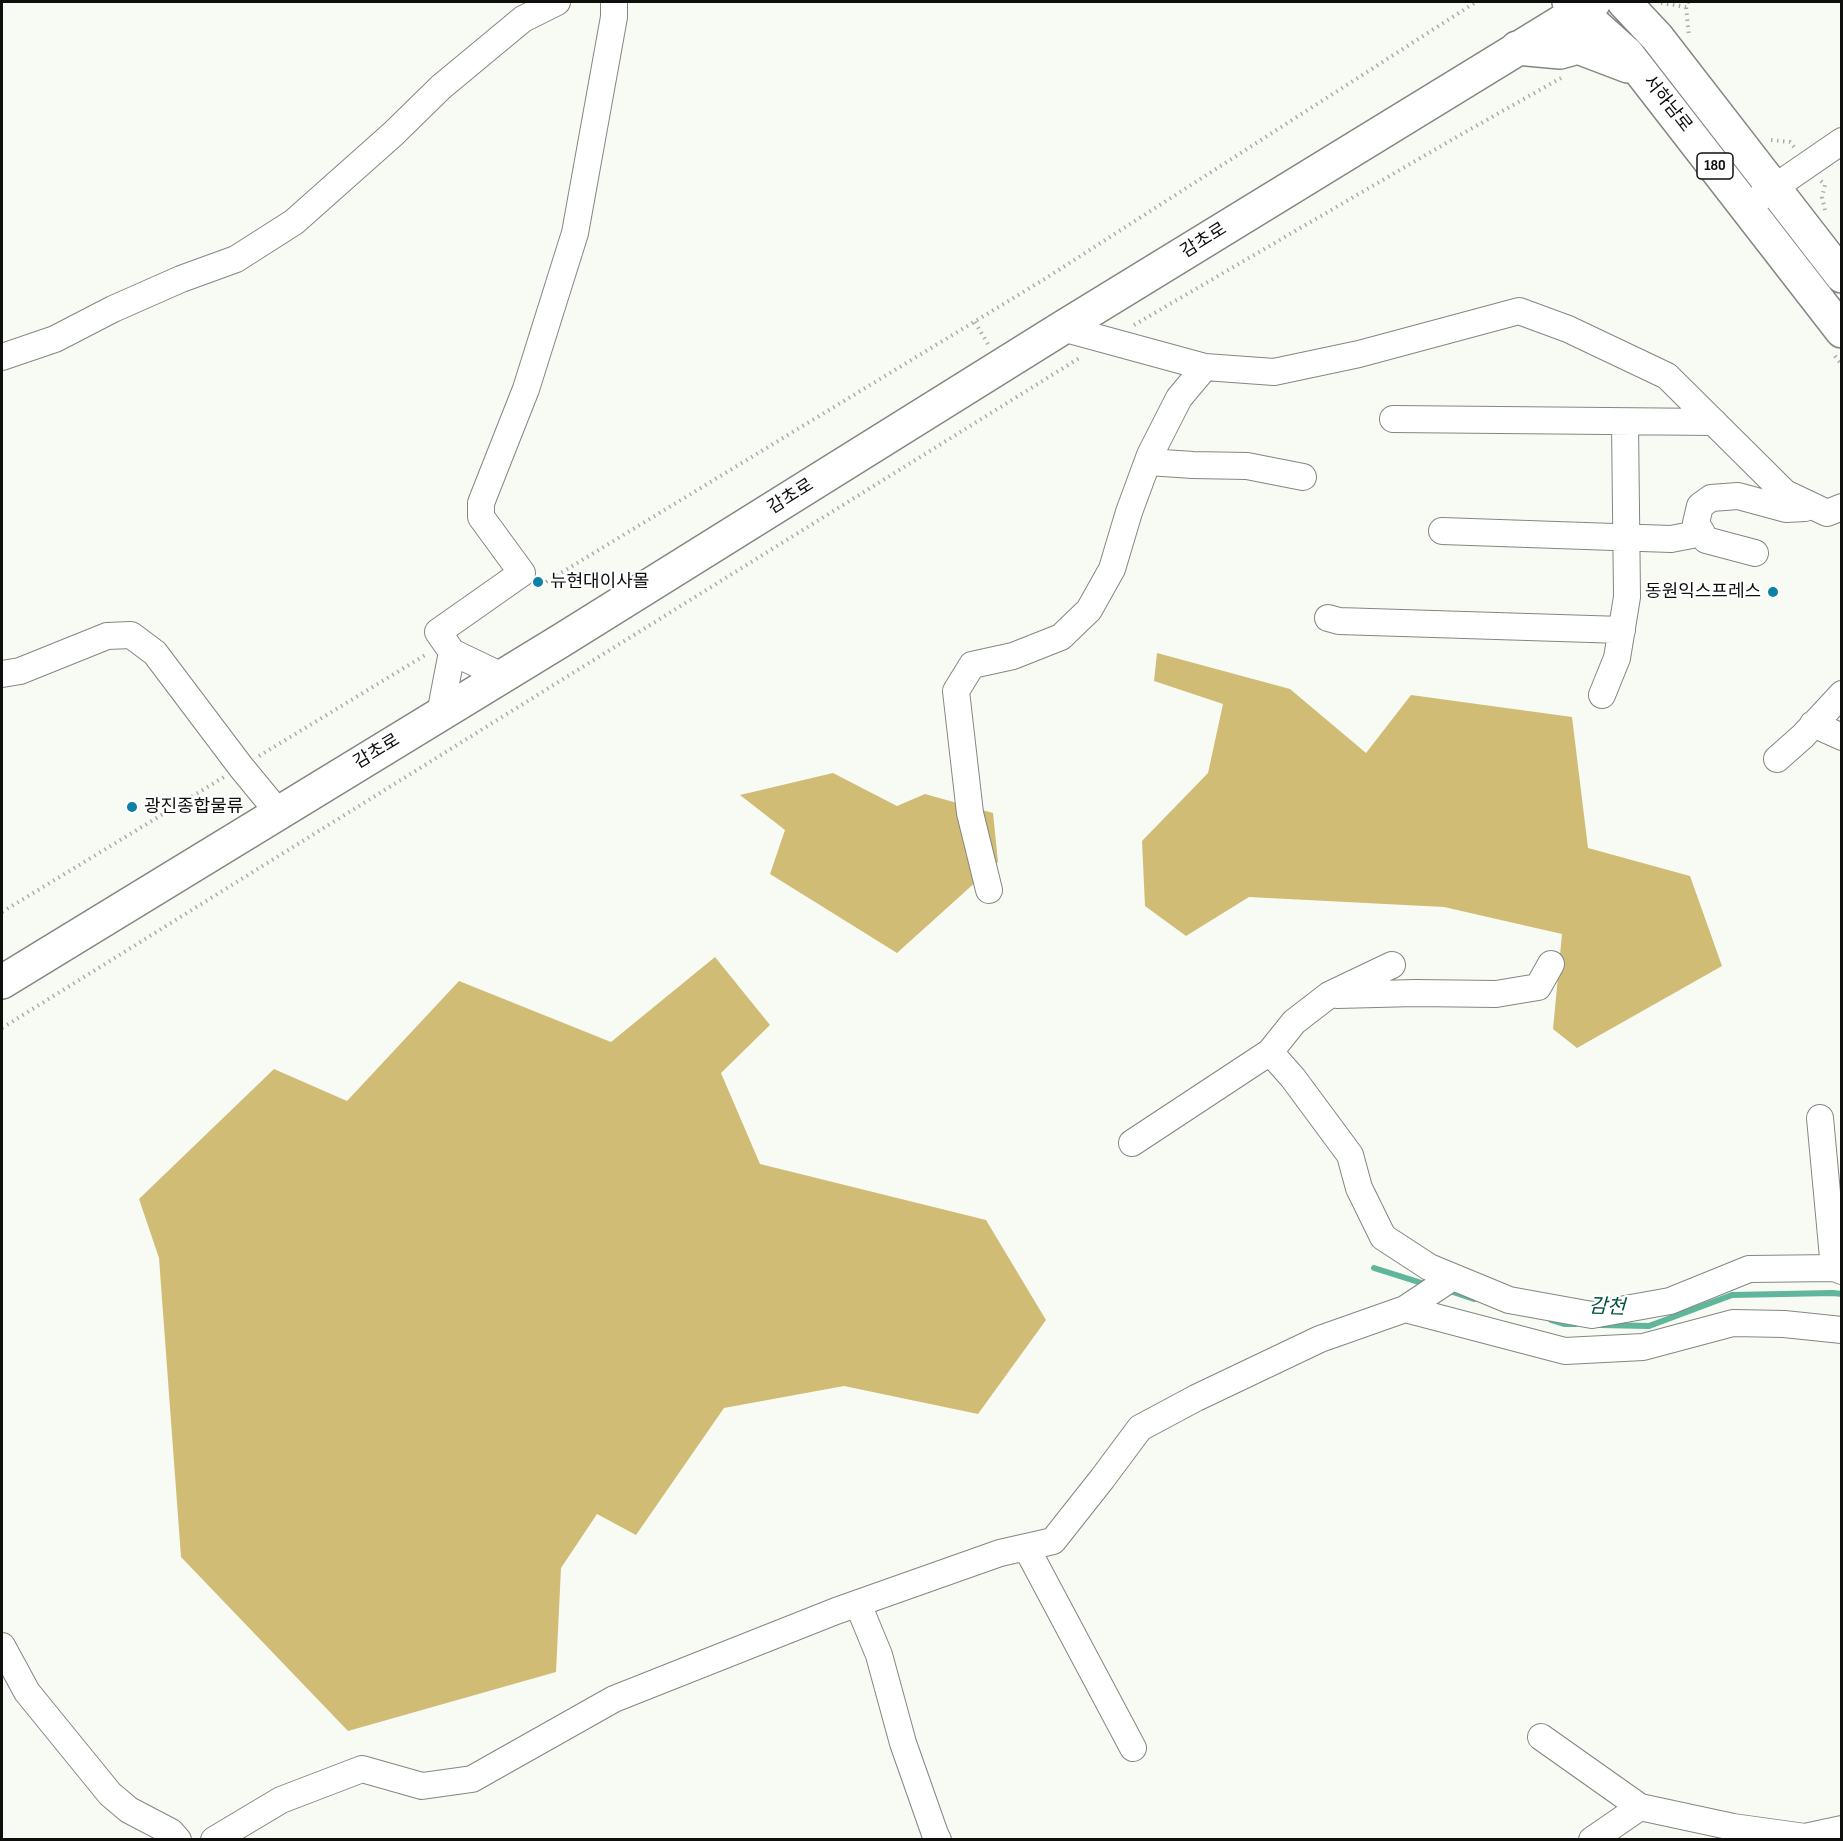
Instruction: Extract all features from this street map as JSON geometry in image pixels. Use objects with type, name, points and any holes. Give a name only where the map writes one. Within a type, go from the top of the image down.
[{"type":"main road","name":"서하남로","points":[[1624,2],[1657,37],[1842,276]]},
{"type":"main road","name":"서하남로","points":[[1580,5],[1627,54],[1842,331]]},
{"type":"main road","name":"감초로","points":[[2,982],[502,676],[1517,48],[1580,5]]},
{"type":"main road","points":[[1517,48],[1560,52],[1578,46],[1639,70]]},
{"type":"main road","points":[[1661,98],[1665,87],[1676,83],[1710,124],[1735,138]]},
{"type":"street","points":[[2,357],[55,339],[113,309],[181,279],[236,260],[294,222],[393,134],[441,87],[523,19],[557,2]]},
{"type":"street","points":[[502,676],[449,648],[438,632],[522,573],[482,518],[481,503],[526,389],[575,233],[614,17],[614,2]]},
{"type":"street","points":[[1746,207],[1842,141]]},
{"type":"street","points":[[1062,328],[1205,367],[1274,372],[1359,354],[1519,311],[1568,329],[1667,376],[1785,493],[1827,513],[1842,507]]},
{"type":"street","points":[[989,890],[970,813],[956,691],[972,665],[1013,656],[1061,637],[1089,610],[1112,569],[1129,512],[1148,462],[1179,398],[1205,367]]},
{"type":"street","points":[[1393,419],[1714,422]]},
{"type":"street","points":[[1602,695],[1617,658],[1627,597],[1625,422]]},
{"type":"street","points":[[1148,462],[1247,466],[1304,477]]},
{"type":"street","points":[[1755,553],[1706,540],[1696,523],[1700,506],[1710,498],[1738,496],[1785,509],[1814,507]]},
{"type":"street","points":[[1442,531],[1671,539],[1702,533]]},
{"type":"street","points":[[1328,618],[1339,621],[1622,630]]},
{"type":"street","points":[[2,674],[20,671],[107,636],[131,635],[155,653],[278,812]]},
{"type":"street","points":[[440,714],[449,648]]},
{"type":"street","points":[[1776,759],[1842,694]]},
{"type":"street","points":[[1813,724],[1842,737]]},
{"type":"street","points":[[1329,995],[1496,994],[1538,987],[1551,964]]},
{"type":"street","points":[[1132,1143],[1270,1053],[1294,1022],[1329,995],[1392,965]]},
{"type":"street","points":[[1270,1053],[1293,1078],[1350,1155],[1359,1188],[1383,1237],[1429,1267],[1509,1300],[1592,1315],[1670,1301],[1749,1269],[1838,1269],[1820,1119]]},
{"type":"street","points":[[214,1839],[281,1800],[362,1769],[422,1785],[472,1779],[614,1698],[858,1604],[1000,1553],[1053,1541],[1140,1428],[1196,1398],[1320,1339],[1413,1304],[1451,1278]]},
{"type":"street","points":[[1413,1304],[1565,1351],[1643,1347],[1733,1323],[1784,1324],[1842,1329]]},
{"type":"street","points":[[1026,1547],[1133,1748]]},
{"type":"street","points":[[858,1604],[879,1655],[903,1743],[938,1839]]},
{"type":"street","points":[[2,1646],[27,1692],[110,1794],[129,1810],[171,1832],[178,1839]]},
{"type":"street","points":[[1541,1737],[1640,1807],[1733,1827],[1805,1837],[1842,1829]]},
{"type":"street","points":[[1592,1839],[1640,1807]]},
{"type":"path","points":[[537,587],[1043,280],[1476,2]]},
{"type":"path","points":[[1659,2],[1686,8],[1688,2]]},
{"type":"path","points":[[2,1028],[1108,340],[1567,75]]},
{"type":"path","points":[[1770,140],[1790,142]]},
{"type":"path","points":[[2,912],[241,767],[449,648]]},
{"type":"shaded area","points":[[1157,653],[1290,689],[1366,753],[1411,695],[1572,717],[1588,848],[1690,876],[1722,966],[1577,1048],[1553,1029],[1562,934],[1444,907],[1249,897],[1186,936],[1145,906],[1142,841],[1208,773],[1223,704],[1154,681]]},
{"type":"shaded area","points":[[833,773],[897,806],[925,794],[993,813],[998,862],[897,953],[770,874],[785,830],[740,795]]},
{"type":"shaded area","points":[[715,957],[770,1025],[721,1073],[760,1164],[986,1220],[1046,1320],[978,1414],[844,1386],[724,1408],[636,1535],[597,1514],[561,1568],[556,1672],[348,1731],[181,1557],[159,1258],[139,1199],[274,1069],[347,1101],[459,981],[611,1042]]},
{"type":"waterway","name":"감천","points":[[1374,1268],[1428,1285]]},
{"type":"waterway","name":"감천","points":[[1447,1290],[1474,1299]]},
{"type":"waterway","name":"감천","points":[[1601,1325],[1649,1326],[1732,1295],[1842,1294]]},
{"type":"waterway","name":"감천","points":[[1551,1320],[1564,1324],[1576,1324]]},
{"type":"place","name":"뉴현대이사몰","points":[[538,582]]},
{"type":"place","name":"동원익스프레스","points":[[1773,592]]},
{"type":"place","name":"광진종합물류","points":[[132,807]]}]
